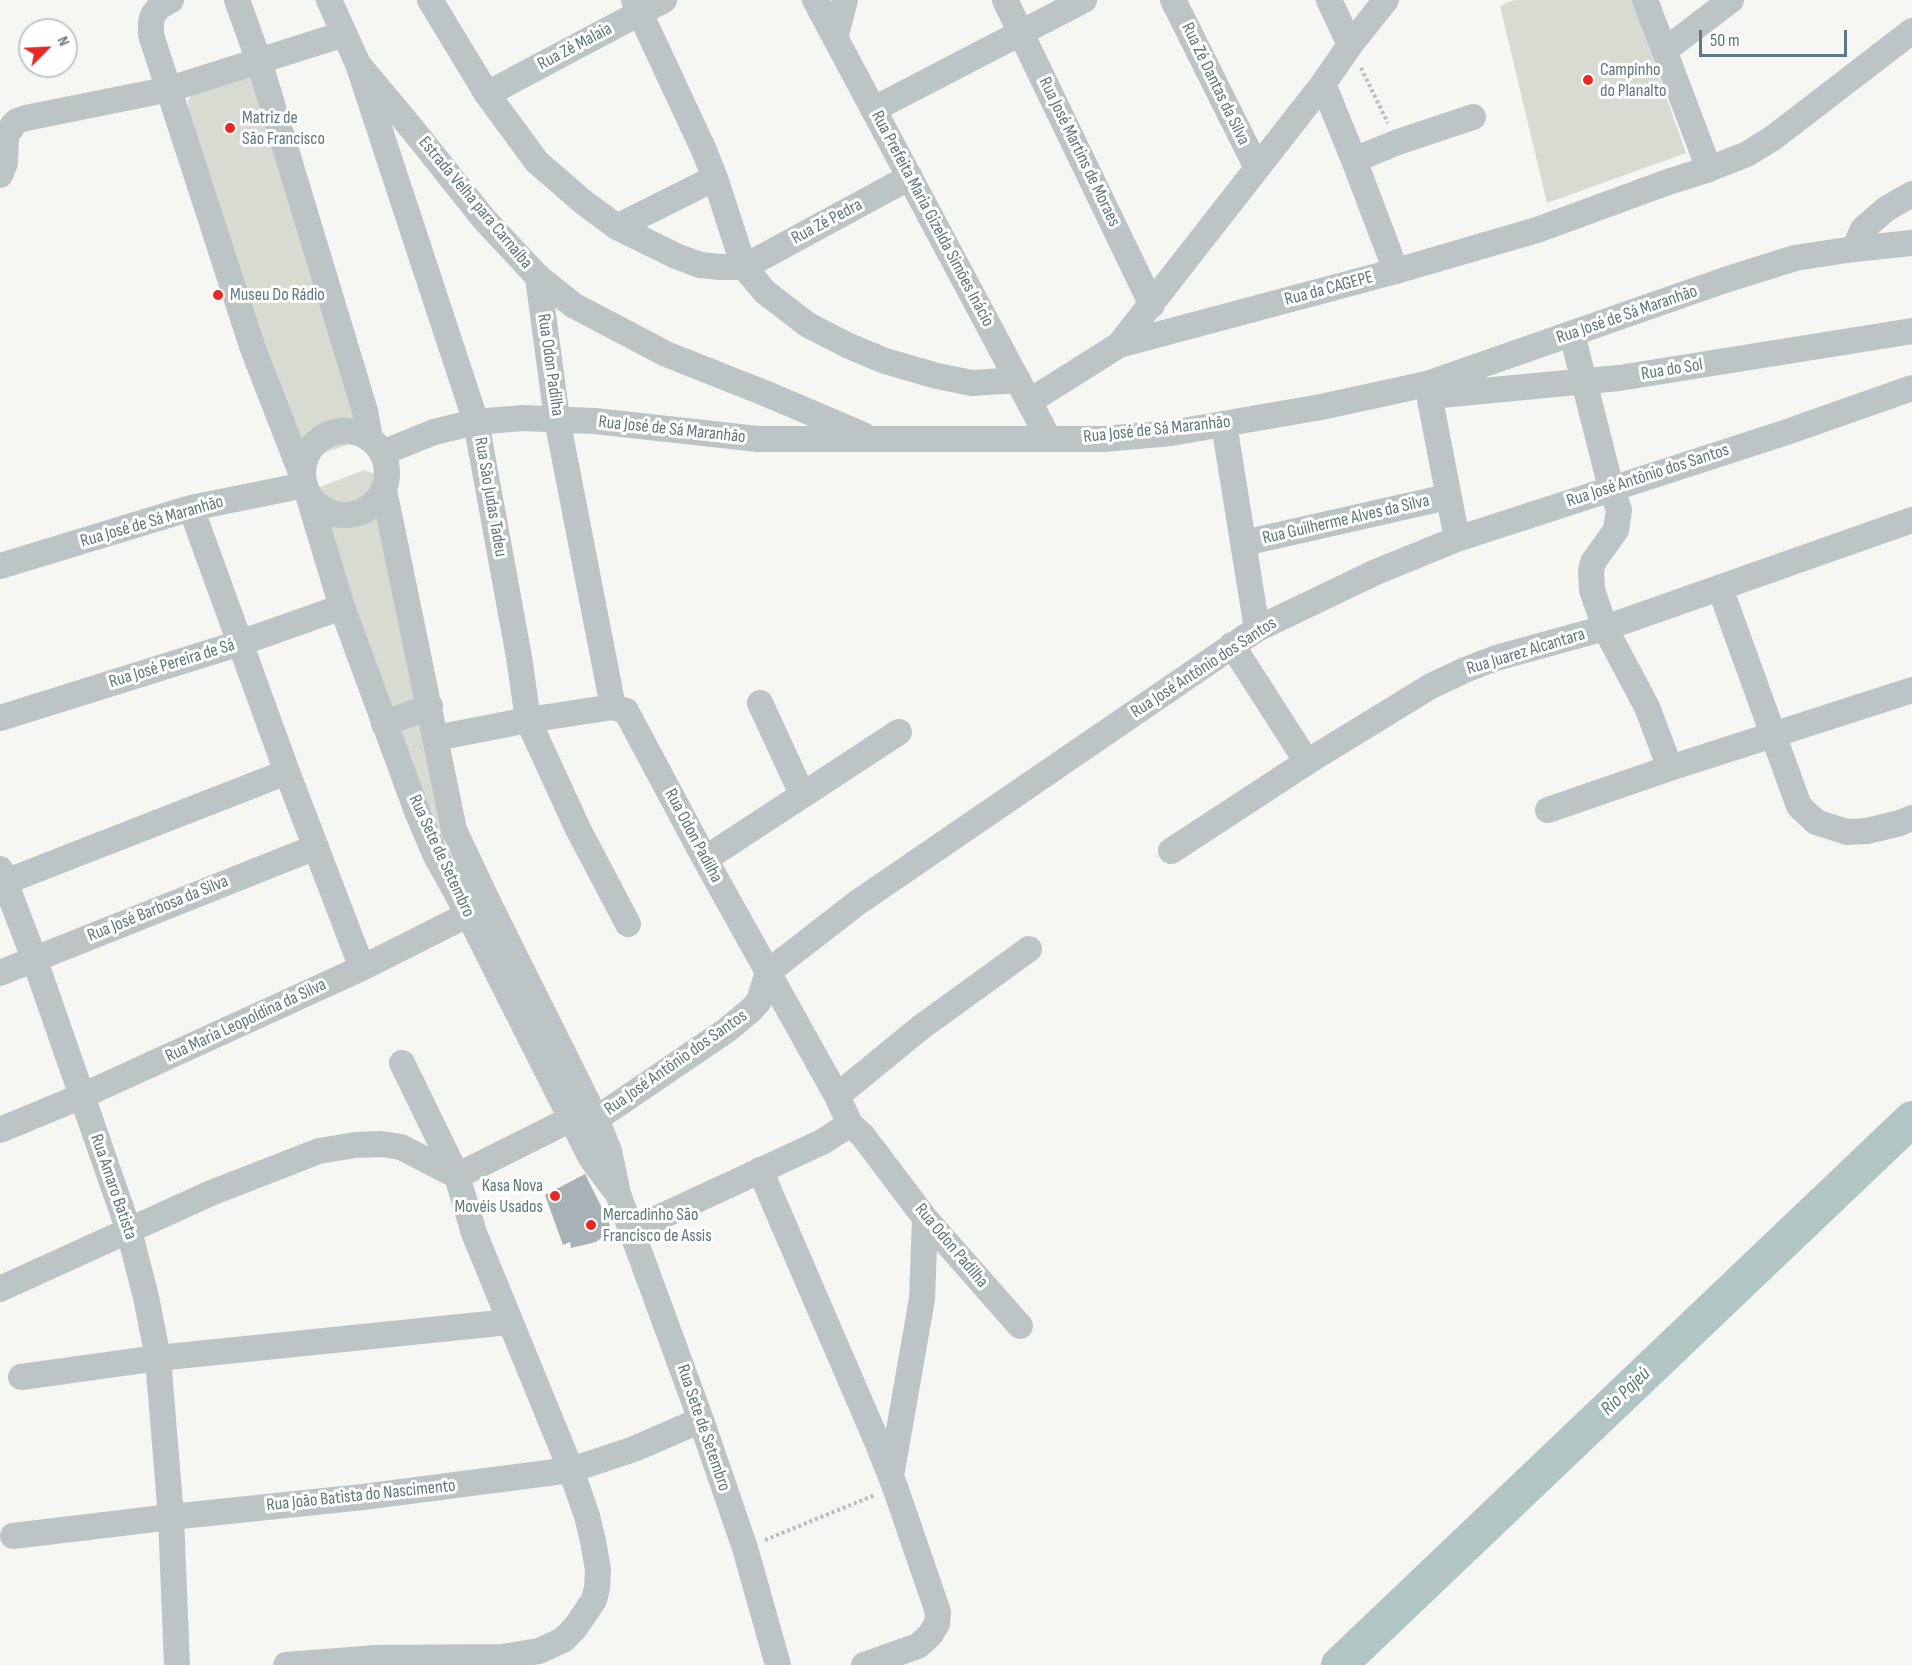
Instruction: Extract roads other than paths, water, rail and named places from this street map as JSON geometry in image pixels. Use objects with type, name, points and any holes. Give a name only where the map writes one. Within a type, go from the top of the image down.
[{"type":"street","name":"Rua Sete de Setembro","points":[[171,0],[159,7],[153,15],[151,35],[253,349],[306,486],[342,607],[418,814],[435,854],[478,909]]},
{"type":"street","points":[[237,0],[259,61],[376,446],[387,472],[384,490],[372,506],[356,515],[337,515],[320,507],[306,486],[306,456],[317,441],[334,432],[353,431],[376,446]]},
{"type":"street","name":"Estrada Velha para Carnaíba","points":[[329,0],[358,64],[484,219],[538,277],[573,305],[666,354],[871,439]]},
{"type":"street","points":[[430,0],[487,94],[537,162],[582,201],[617,227],[676,256],[700,265],[744,267]]},
{"type":"street","name":"Rua Zé Malaia","points":[[487,94],[638,6],[664,0]]},
{"type":"street","name":"Rua Prefeita Maria Gizelda Simões Inácio","points":[[815,0],[1049,439]]},
{"type":"street","points":[[835,38],[845,0]]},
{"type":"street","name":"Rua José Martins de Moraes","points":[[1005,0],[1152,305]]},
{"type":"street","points":[[874,109],[1084,0]]},
{"type":"street","name":"Rua Zé Dantas da Silva","points":[[1173,0],[1257,168]]},
{"type":"street","points":[[1329,0],[1350,45]]},
{"type":"street","points":[[638,6],[715,178],[744,267],[765,292],[808,325],[885,361],[937,376],[1024,390],[1119,345],[1386,0]]},
{"type":"street","points":[[1645,0],[1709,169]]},
{"type":"street","points":[[1664,51],[1731,0]]},
{"type":"street","name":"Rua da CAGEPE","points":[[1119,345],[1396,271],[1537,230],[1747,154],[1773,138],[1912,31]]},
{"type":"street","points":[[0,175],[5,163],[6,136],[13,125],[26,117],[170,89],[344,34]]},
{"type":"street","name":"Rua São Judas Tadeu","points":[[358,64],[476,422],[519,657],[528,720],[578,829],[628,924]]},
{"type":"street","points":[[1323,84],[1396,271]]},
{"type":"street","points":[[1354,160],[1398,142],[1473,117]]},
{"type":"street","name":"Rua Zé Pedra","points":[[744,267],[910,177]]},
{"type":"street","points":[[617,227],[715,178]]},
{"type":"street","points":[[1854,249],[1863,229],[1886,209],[1912,194]]},
{"type":"street","name":"Rua José de Sá Maranhão","points":[[376,446],[476,422],[522,418],[595,421],[758,439],[1104,439],[1171,433],[1428,390],[1572,334],[1795,258],[1912,243]]},
{"type":"street","name":"Rua Odon Padilha","points":[[538,277],[557,419],[613,707],[626,711],[705,859],[837,1096],[850,1124],[863,1136],[925,1218],[1020,1326]]},
{"type":"street","name":"Rua do Sol","points":[[1428,390],[1619,378],[1912,332]]},
{"type":"street","points":[[1572,334],[1611,488],[1619,510],[1616,530],[1597,556],[1591,571],[1592,590],[1605,628],[1647,707],[1670,768]]},
{"type":"street","name":"Rua José Antônio dos Santos","points":[[457,1176],[583,1119],[727,1030],[752,1010],[759,1001],[768,972],[856,903],[1257,629],[1376,572],[1457,540],[1784,433],[1912,388]]},
{"type":"street","points":[[1428,390],[1457,540]]},
{"type":"street","points":[[1224,424],[1257,629]]},
{"type":"street","name":"Rua José de Sá Maranhão","points":[[0,566],[191,508],[306,486]]},
{"type":"street","name":"Rua Sete de Setembro","points":[[384,490],[454,830],[478,909],[583,1119],[609,1151],[618,1194],[701,1420],[745,1548],[778,1665]]},
{"type":"street","name":"Rua Guilherme Alves da Silva","points":[[1244,543],[1447,497]]},
{"type":"street","points":[[191,508],[287,772],[362,968]]},
{"type":"street","name":"Rua Juarez Alcantara","points":[[1171,850],[1306,762],[1431,686],[1465,670],[1496,658],[1605,628],[1912,520]]},
{"type":"street","points":[[1720,588],[1799,806],[1816,822],[1847,832],[1867,831],[1912,818]]},
{"type":"street","name":"Rua José Pereira de Sá","points":[[0,718],[240,644],[342,607]]},
{"type":"street","points":[[1232,645],[1306,762]]},
{"type":"street","points":[[1548,810],[1912,690]]},
{"type":"street","points":[[760,704],[802,794]]},
{"type":"street","points":[[384,724],[430,706]]},
{"type":"street","points":[[436,738],[528,720],[613,707]]},
{"type":"street","points":[[705,859],[899,732]]},
{"type":"street","points":[[2,876],[287,772]]},
{"type":"street","points":[[435,854],[459,843]]},
{"type":"street","name":"Rua José Barbosa da Silva","points":[[0,973],[316,847]]},
{"type":"street","name":"Rua Amaro Batista","points":[[2,876],[34,958],[129,1231],[146,1297],[158,1358],[171,1517],[177,1665]]},
{"type":"street","name":"Rua Maria Leopoldina da Silva","points":[[0,1130],[82,1096],[362,968],[478,909]]},
{"type":"street","points":[[837,1096],[920,1028],[1029,949]]},
{"type":"street","points":[[286,1665],[377,1659],[502,1657],[539,1651],[563,1640],[587,1611],[594,1600],[597,1588],[598,1570],[593,1541],[571,1470],[474,1233],[457,1176],[402,1063]]},
{"type":"street","points":[[632,1230],[822,1142],[850,1124]]},
{"type":"street","points":[[0,1289],[211,1193],[319,1151],[356,1145],[382,1144],[400,1147],[457,1176]]},
{"type":"street","points":[[760,1170],[836,1341],[893,1481],[938,1612],[937,1624],[930,1635],[918,1646],[864,1665]]},
{"type":"street","points":[[893,1481],[922,1299],[925,1218]]},
{"type":"street","points":[[21,1377],[158,1358],[509,1322]]},
{"type":"street","name":"Rua João Batista do Nascimento","points":[[13,1536],[363,1497],[571,1470],[634,1449],[701,1420]]},
{"type":"waterway","name":"Rio Pajeú","points":[[1339,1665],[1912,1119]]},
{"type":"place","name":"Campinho do Planalto","points":[[1588,80]]},
{"type":"place","name":"Matriz de São Francisco","points":[[230,128]]},
{"type":"place","name":"Museu Do Rádio","points":[[218,295]]},
{"type":"place","name":"Kasa Nova Movéis Usados","points":[[555,1196]]},
{"type":"place","name":"Mercadinho São Francisco de Assis","points":[[591,1225]]}]
